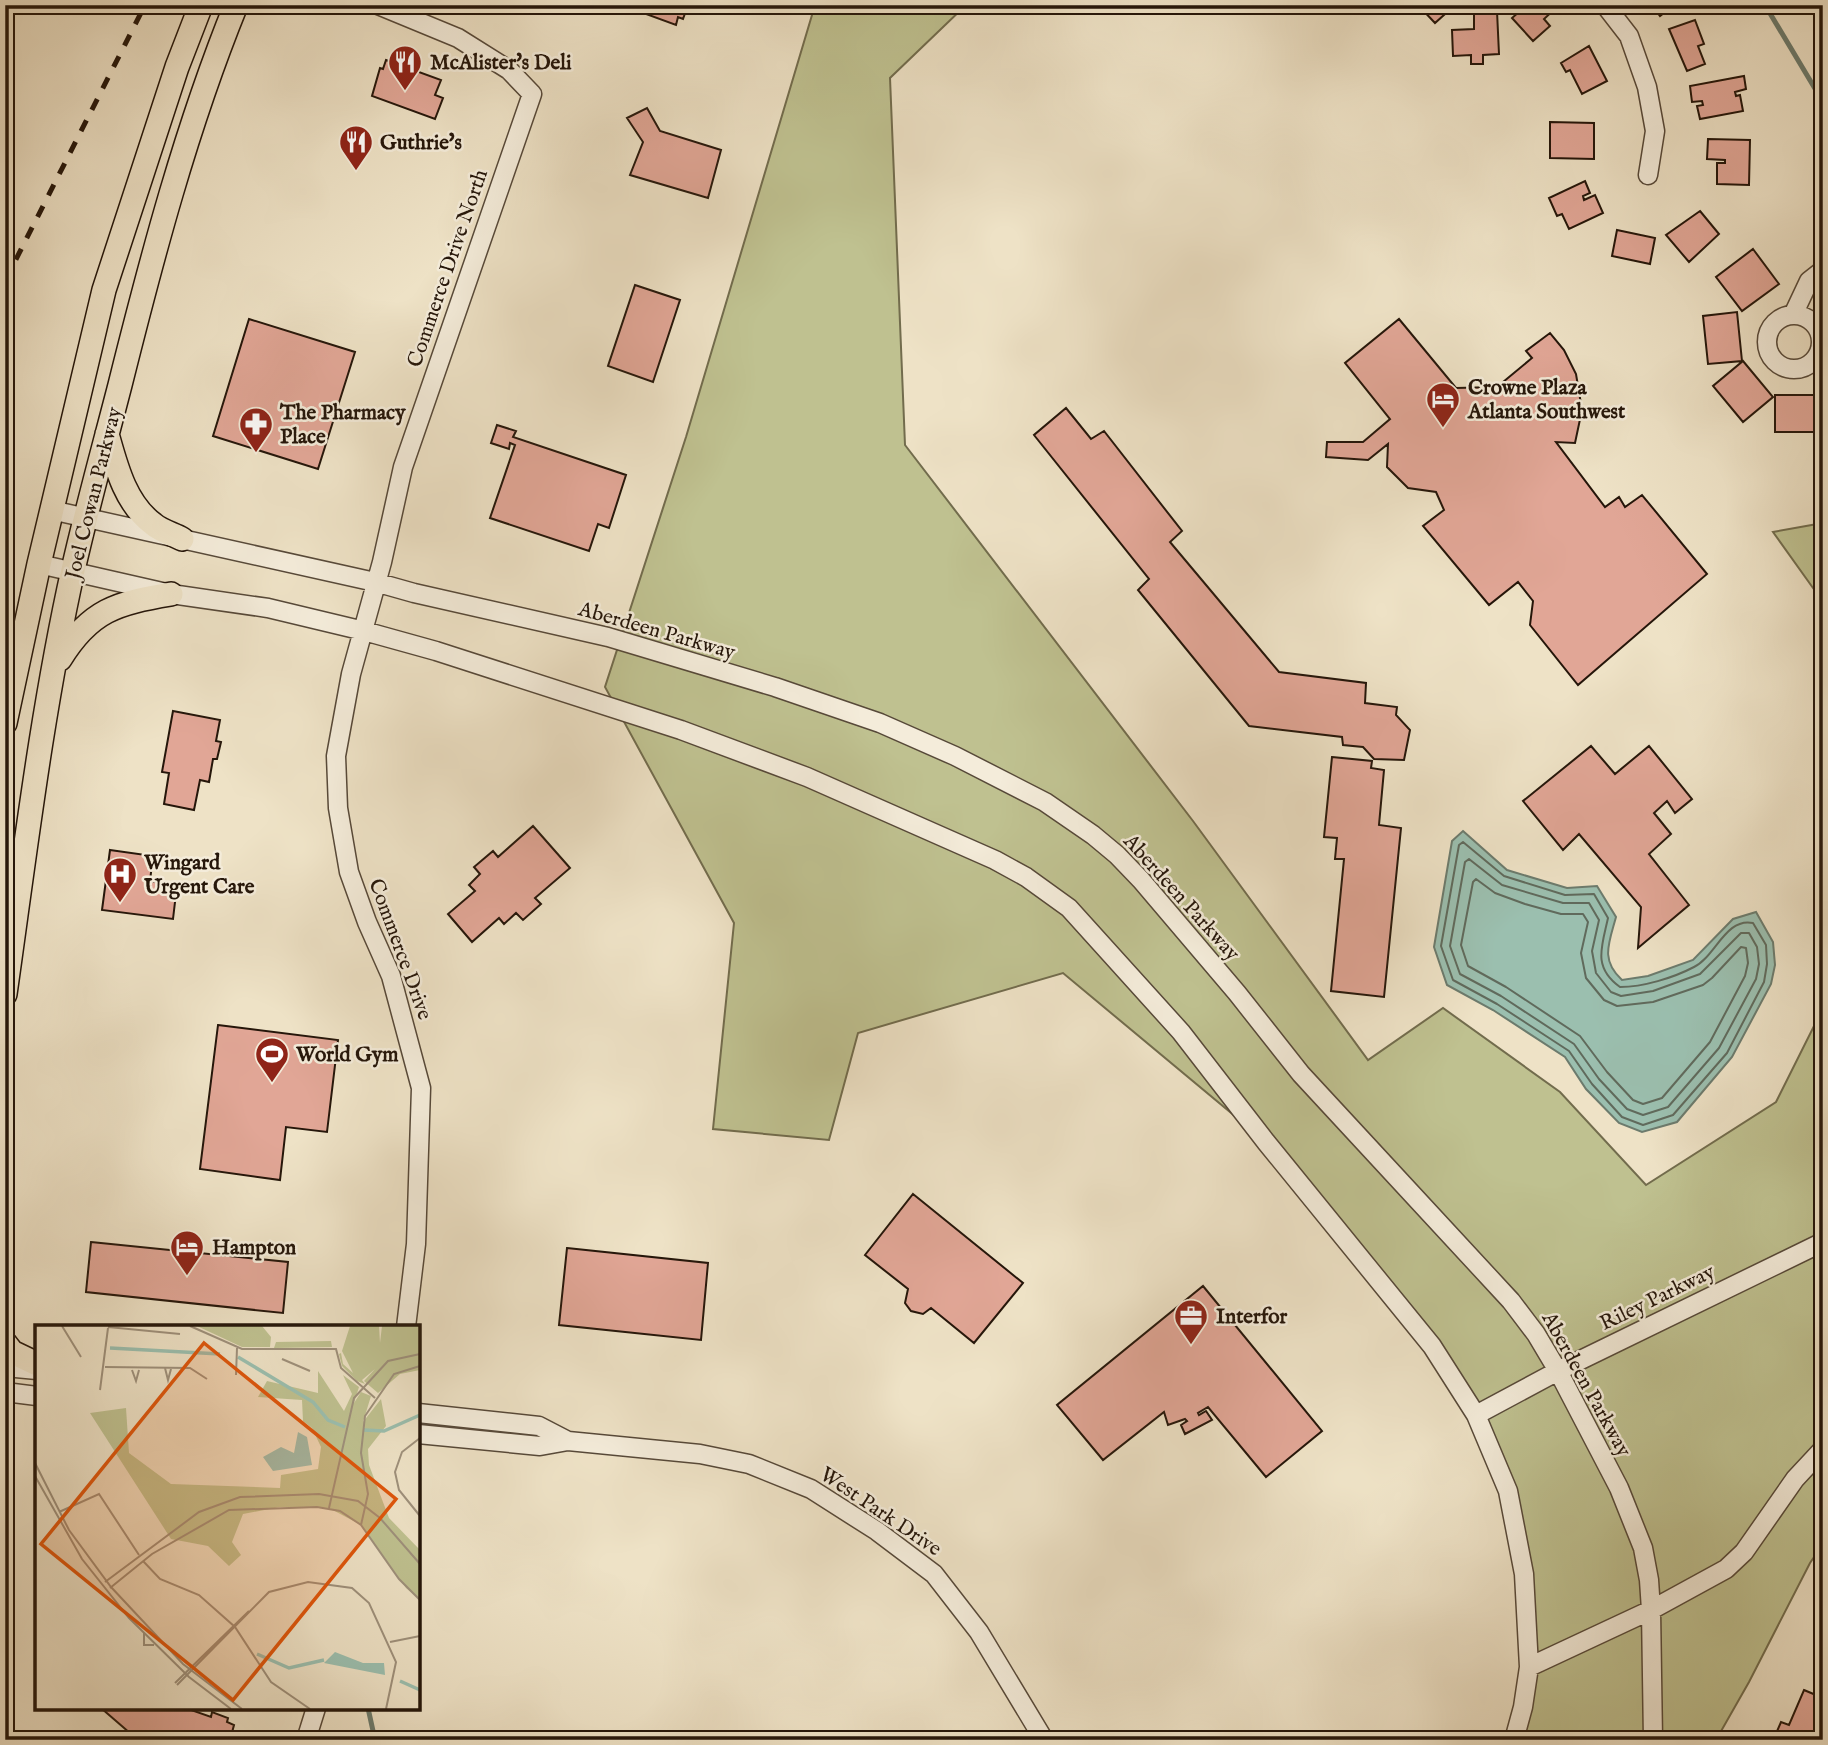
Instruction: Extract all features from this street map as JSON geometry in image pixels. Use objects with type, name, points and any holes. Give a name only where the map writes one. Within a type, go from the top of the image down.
[{"type":"main road","name":"Joel Cowan Parkway","points":[[5,723],[51,510],[104,290],[177,67],[201,5]]},
{"type":"main road","name":"Joel Cowan Parkway","points":[[5,994],[38,761],[72,572],[138,310],[183,156],[236,5]]},
{"type":"main road","points":[[107,434],[122,481],[138,511],[155,526],[182,539]]},
{"type":"main road","points":[[55,667],[72,640],[96,616],[130,601],[171,594]]},
{"type":"main road","points":[[5,1343],[12,1352],[35,1363]]},
{"type":"street","name":"Commerce Drive North","points":[[364,631],[403,467],[532,94],[509,70],[458,38],[378,5]]},
{"type":"street","points":[[1605,5],[1629,36],[1647,87],[1655,131],[1648,175]]},
{"type":"street","points":[[1793,315],[1809,281],[1823,270]]},
{"type":"street","name":"Aberdeen Parkway","points":[[51,510],[608,637],[775,687],[880,723],[955,756],[1045,802],[1109,849],[1141,880],[1237,993],[1301,1074],[1511,1301],[1536,1334],[1619,1488],[1643,1548],[1651,1610],[1653,1740]]},
{"type":"street","points":[[39,564],[171,594],[268,608],[364,631],[436,651],[681,730],[796,773],[995,860],[1026,877],[1069,908],[1181,1032],[1266,1142],[1432,1346],[1476,1415],[1508,1492],[1524,1574],[1529,1667],[1523,1707],[1514,1740]]},
{"type":"street","name":"Commerce Drive","points":[[364,631],[351,674],[336,756],[338,808],[349,872],[391,976],[421,1088],[416,1244],[406,1325]]},
{"type":"street","name":"Riley Parkway","points":[[1476,1415],[1558,1371],[1823,1242]]},
{"type":"street","points":[[5,1367],[35,1370]]},
{"type":"street","points":[[5,1392],[35,1396]]},
{"type":"street","name":"West Park Drive","points":[[420,1413],[539,1426],[568,1441]]},
{"type":"street","name":"West Park Drive","points":[[420,1434],[540,1446],[568,1441],[700,1454],[749,1464],[811,1489],[877,1531],[934,1574],[979,1632],[1044,1740]]},
{"type":"street","points":[[1529,1667],[1651,1610],[1715,1576],[1744,1552],[1795,1479],[1823,1449]]},
{"type":"street","points":[[306,1740],[315,1710]]},
{"type":"shaded area","points":[[815,5],[966,5],[890,78],[905,445],[1193,821],[1368,1060],[1443,1008],[1560,1092],[1646,1185],[1776,1102],[1823,1008],[1823,1544],[1810,1563],[1716,1740],[1507,1740],[1529,1667],[1508,1491],[1476,1415],[1266,1142],[1063,973],[858,1033],[829,1140],[713,1129],[734,923],[605,687],[686,437]]},
{"type":"shaded area","points":[[1823,523],[1823,602],[1773,532]]},
{"type":"water","points":[[1463,831],[1507,870],[1567,888],[1597,886],[1616,917],[1608,951],[1611,965],[1622,980],[1648,976],[1693,960],[1733,919],[1756,912],[1773,942],[1775,965],[1771,984],[1732,1057],[1677,1122],[1642,1132],[1619,1123],[1586,1089],[1565,1057],[1493,1010],[1447,985],[1434,947],[1452,841]]},
{"type":"building","points":[[637,5],[688,5],[683,19],[678,17],[676,25],[635,10]]},
{"type":"building","points":[[1418,5],[1453,5],[1454,6],[1435,23]]},
{"type":"building","points":[[1527,5],[1557,7],[1544,19],[1550,26],[1533,41],[1512,18]]},
{"type":"building","points":[[1652,5],[1674,5],[1660,16]]},
{"type":"building","points":[[1497,11],[1499,54],[1483,55],[1483,64],[1471,64],[1471,55],[1453,56],[1452,30],[1474,29],[1474,12]]},
{"type":"building","points":[[1695,20],[1704,44],[1698,46],[1705,64],[1687,71],[1669,29]]},
{"type":"building","points":[[1589,46],[1607,81],[1582,94],[1570,70],[1566,72],[1561,63]]},
{"type":"building","name":"McAlister's Deli","points":[[386,60],[441,80],[435,95],[443,98],[435,119],[372,96],[380,68],[383,69]]},
{"type":"building","points":[[1744,76],[1746,89],[1735,92],[1736,96],[1740,95],[1743,111],[1700,119],[1697,106],[1703,105],[1702,101],[1692,102],[1690,86]]},
{"type":"building","points":[[647,108],[660,131],[721,150],[708,198],[630,175],[643,142],[627,118]]},
{"type":"building","points":[[1550,122],[1594,123],[1594,159],[1550,158]]},
{"type":"building","points":[[1708,139],[1750,140],[1749,185],[1717,184],[1717,163],[1725,163],[1725,160],[1707,159]]},
{"type":"building","points":[[1585,181],[1590,193],[1583,196],[1584,200],[1595,195],[1603,213],[1569,229],[1562,214],[1557,216],[1549,198]]},
{"type":"building","points":[[1700,211],[1719,234],[1689,262],[1666,235]]},
{"type":"building","points":[[1617,230],[1655,238],[1650,264],[1612,256]]},
{"type":"building","points":[[1753,249],[1779,284],[1742,311],[1716,277]]},
{"type":"building","points":[[635,285],[680,300],[653,382],[608,366]]},
{"type":"building","points":[[1737,312],[1742,361],[1708,364],[1703,316]]},
{"type":"building","points":[[249,319],[355,352],[318,469],[213,436]]},
{"type":"building","points":[[1399,319],[1456,388],[1497,387],[1532,358],[1526,351],[1550,333],[1564,350],[1576,374],[1582,410],[1575,443],[1556,442],[1605,507],[1619,497],[1625,507],[1642,495],[1707,574],[1578,685],[1530,625],[1533,601],[1518,582],[1489,605],[1423,526],[1444,510],[1436,492],[1408,488],[1387,467],[1388,444],[1368,460],[1326,457],[1327,442],[1363,442],[1390,419],[1345,363]]},
{"type":"building","points":[[1743,361],[1773,397],[1743,422],[1713,386]]},
{"type":"building","points":[[1775,395],[1820,395],[1820,432],[1775,432]]},
{"type":"building","points":[[1066,408],[1091,439],[1104,431],[1182,531],[1170,542],[1279,672],[1366,683],[1365,703],[1397,707],[1396,715],[1410,730],[1404,760],[1374,759],[1363,747],[1343,745],[1342,737],[1249,726],[1138,590],[1149,579],[1034,435]]},
{"type":"building","points":[[497,425],[516,431],[513,437],[626,475],[609,528],[598,524],[589,551],[490,518],[515,445],[510,443],[509,449],[491,443]]},
{"type":"building","points":[[173,711],[220,720],[216,741],[221,742],[217,759],[213,759],[209,782],[200,780],[194,810],[164,804],[169,773],[162,772]]},
{"type":"building","points":[[1591,746],[1615,774],[1649,746],[1692,799],[1675,813],[1667,801],[1654,813],[1671,834],[1649,854],[1689,905],[1638,948],[1641,907],[1579,834],[1563,850],[1523,801]]},
{"type":"building","points":[[1332,757],[1372,761],[1371,768],[1384,770],[1379,825],[1401,828],[1384,997],[1331,991],[1344,859],[1335,859],[1337,838],[1324,837]]},
{"type":"building","points":[[533,826],[570,868],[535,898],[541,904],[523,920],[516,913],[504,924],[499,918],[472,942],[448,914],[475,891],[469,885],[480,874],[474,867],[493,851],[498,857]]},
{"type":"building","points":[[110,850],[153,856],[150,881],[177,885],[173,919],[102,910]]},
{"type":"building","name":"World Gym","points":[[218,1025],[338,1040],[327,1132],[286,1127],[280,1180],[200,1169]]},
{"type":"building","points":[[913,1194],[1023,1283],[974,1343],[931,1308],[923,1314],[911,1311],[905,1303],[908,1289],[865,1255]]},
{"type":"building","name":"Hampton","points":[[91,1242],[288,1262],[283,1313],[86,1292]]},
{"type":"building","points":[[567,1248],[708,1263],[701,1340],[559,1325]]},
{"type":"building","name":"Interfor","points":[[1203,1286],[1322,1431],[1266,1477],[1208,1407],[1198,1413],[1199,1415],[1206,1411],[1212,1420],[1185,1434],[1181,1425],[1187,1421],[1185,1419],[1168,1425],[1164,1412],[1103,1460],[1057,1405]]},
{"type":"building","points":[[1804,1690],[1823,1698],[1823,1706],[1815,1724],[1820,1726],[1814,1740],[1784,1740],[1775,1736],[1781,1722],[1789,1725]]},
{"type":"building","points":[[103,1710],[191,1710],[211,1717],[212,1712],[228,1718],[227,1722],[234,1725],[230,1740],[138,1740]]},
{"type":"waterway","points":[[1765,5],[1823,102]]},
{"type":"waterway","points":[[368,1710],[375,1740]]},
{"type":"railway","points":[[5,281],[145,5]]},
{"type":"place","name":"McAlister's Deli","points":[[405,92]]},
{"type":"place","name":"Guthrie's","points":[[356,172]]},
{"type":"place","name":"Crowne Plaza Atlanta Southwest","points":[[1443,429]]},
{"type":"place","name":"The Pharmacy Place","points":[[256,454]]},
{"type":"place","name":"Wingard Urgent Care","points":[[120,904]]},
{"type":"place","name":"World Gym","points":[[272,1084]]},
{"type":"place","name":"Hampton","points":[[187,1277]]},
{"type":"place","name":"Interfor","points":[[1191,1346]]}]
